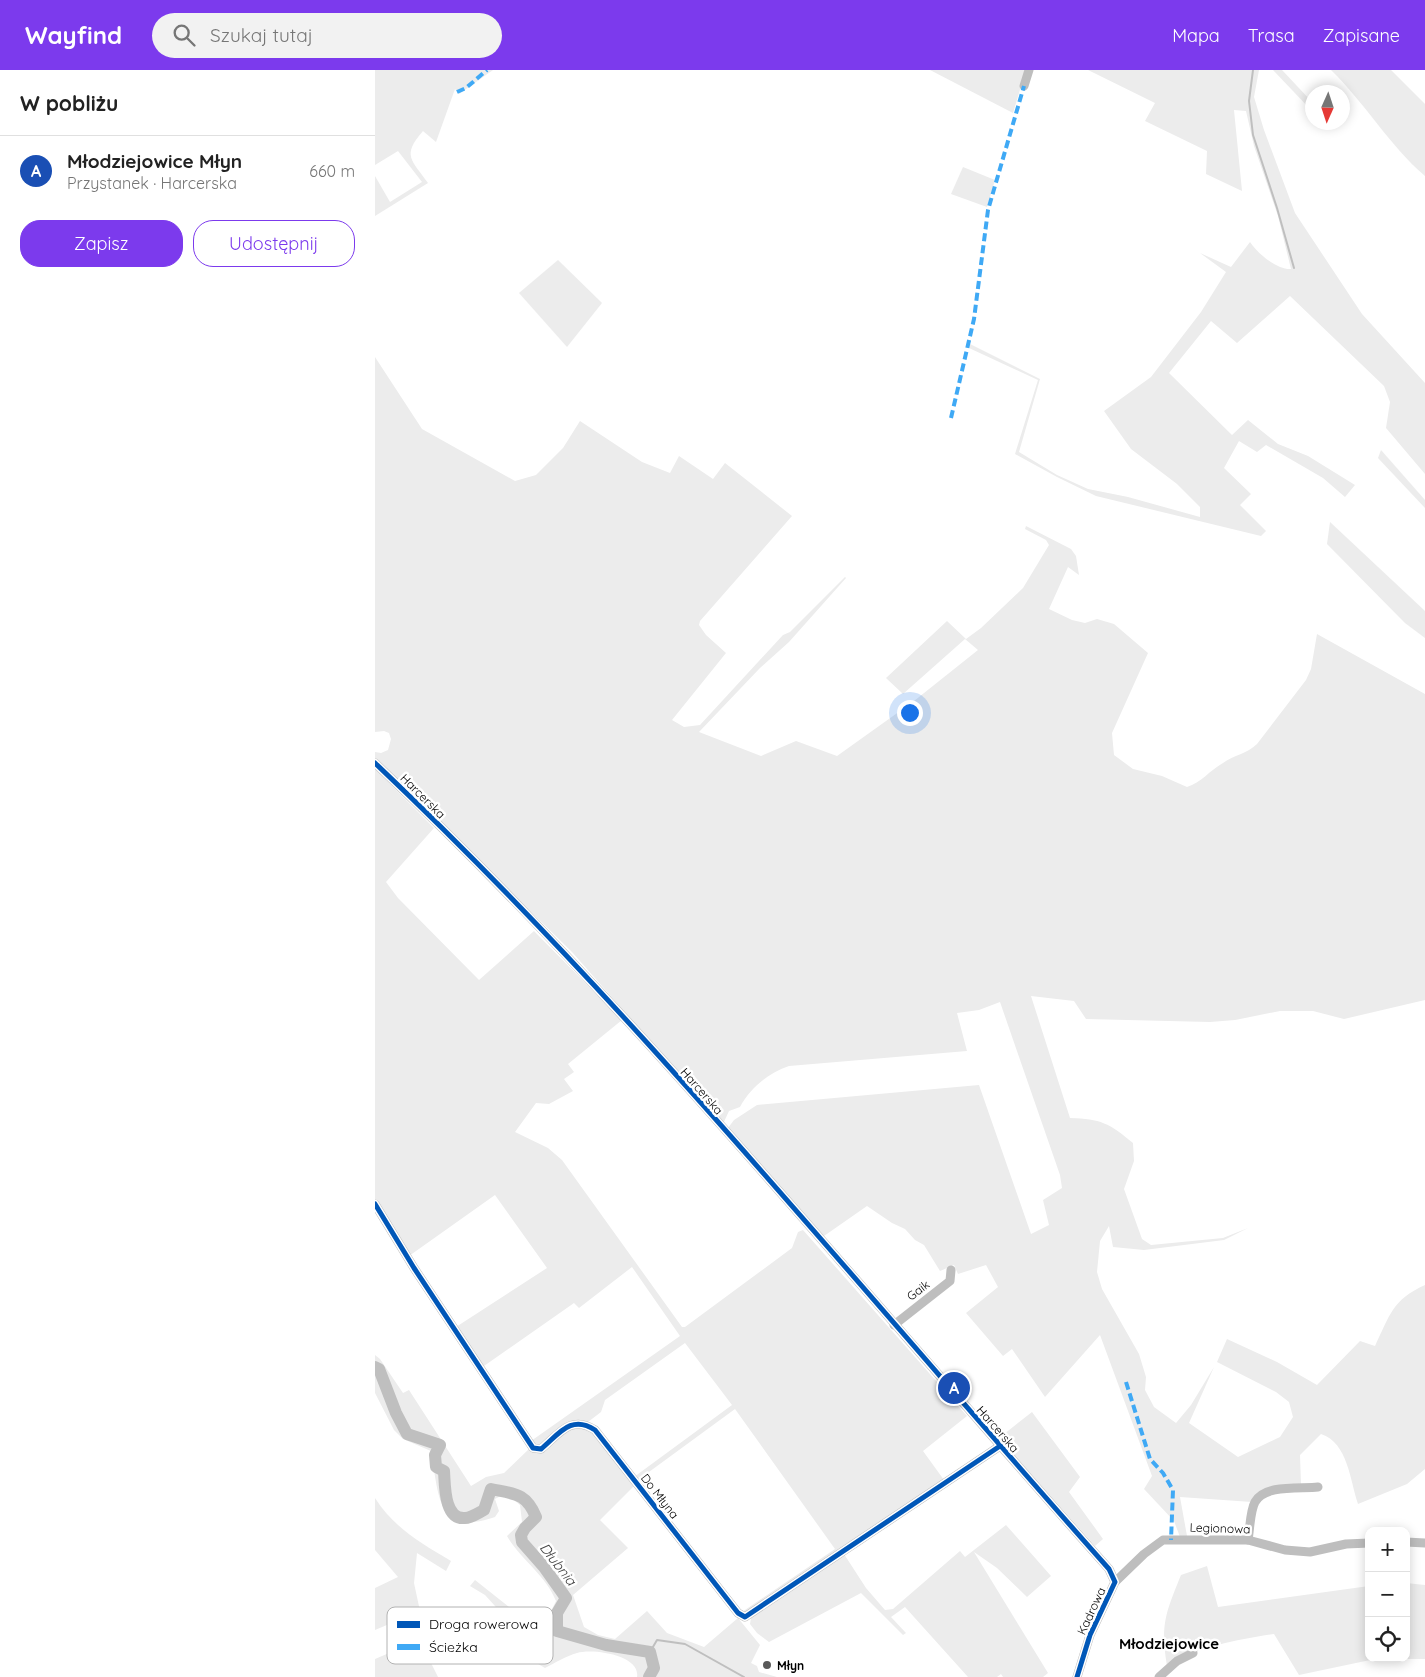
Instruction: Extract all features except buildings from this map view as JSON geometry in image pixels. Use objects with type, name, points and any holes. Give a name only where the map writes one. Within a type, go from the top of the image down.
[{"type":"street","points":[[1024,86],[1029,70]]},
{"type":"street","name":"Harcerska","points":[[375,764],[557,945],[649,1046],[1109,1569],[1115,1582]]},
{"type":"street","name":"Do Młyna","points":[[375,1204],[414,1268],[533,1448],[541,1448],[571,1424],[580,1422],[595,1430],[738,1613],[745,1617],[999,1446]]},
{"type":"street","name":"Gaik","points":[[894,1325],[950,1281],[951,1270]]},
{"type":"street","points":[[1248,1540],[1255,1502],[1262,1494],[1271,1491],[1318,1487]]},
{"type":"street","name":"Legionowa","points":[[1115,1582],[1144,1554],[1163,1540],[1248,1540],[1285,1550],[1310,1552],[1345,1544],[1365,1543]]},
{"type":"street","points":[[1410,1542],[1425,1543]]},
{"type":"street","name":"Kadrowa","points":[[1077,1677],[1087,1642],[1115,1582]]},
{"type":"street","points":[[1159,1677],[1177,1661],[1193,1653]]},
{"type":"shaded area","points":[[375,70],[493,70],[459,94],[455,89],[436,142],[423,131],[416,139],[412,146],[411,158],[428,183],[375,216],[375,176],[390,202],[422,182],[398,151],[375,165]]},
{"type":"shaded area","points":[[930,70],[1026,70],[1013,113]]},
{"type":"shaded area","points":[[1088,70],[1259,70],[1254,97],[1264,130],[1295,213],[1362,314],[1425,383],[1425,474],[1386,428],[1390,402],[1384,386],[1290,296],[1237,343],[1211,321],[1169,373],[1232,435],[1248,420],[1278,444],[1308,456],[1355,485],[1345,497],[1323,478],[1266,445],[1257,452],[1239,441],[1224,468],[1251,494],[1240,505],[1266,531],[1261,536],[1096,496],[1015,454],[1038,380],[969,348],[970,344],[1040,379],[1019,452],[1057,475],[1088,489],[1128,497],[1200,517],[1200,507],[1177,484],[1131,449],[1104,411],[1151,377],[1201,312],[1226,272],[1200,253],[1231,267],[1250,242],[1257,251],[1274,264],[1291,269],[1278,216],[1254,146],[1246,111],[1234,110],[1242,191],[1206,174],[1207,151],[1145,121],[1155,103]]},
{"type":"shaded area","points":[[1273,70],[1282,70],[1305,95],[1305,104]]},
{"type":"shaded area","points":[[1331,70],[1391,70],[1425,104],[1425,176],[1400,151],[1350,91],[1350,85],[1343,83]]},
{"type":"shaded area","points":[[963,167],[995,180],[987,207],[951,194]]},
{"type":"shaded area","points":[[558,260],[602,303],[567,347],[519,293]]},
{"type":"shaded area","points":[[375,357],[422,429],[515,481],[536,475],[563,448],[580,421],[642,462],[670,473],[679,456],[713,479],[725,463],[792,516],[700,621],[699,625],[706,635],[726,653],[672,720],[684,727],[700,725],[783,635],[790,632],[845,577],[789,642],[760,668],[699,732],[761,756],[796,741],[837,756],[914,701],[978,650],[965,639],[903,694],[886,678],[947,621],[966,639],[981,628],[1023,588],[1049,545],[1046,540],[1025,529],[1026,526],[1071,549],[1076,556],[1079,575],[1068,567],[1049,609],[1072,620],[1085,623],[1097,619],[1114,624],[1148,653],[1112,733],[1114,755],[1133,769],[1162,776],[1187,787],[1197,783],[1227,760],[1253,747],[1306,680],[1311,669],[1317,634],[1425,694],[1425,1000],[1344,1019],[1313,1011],[1280,1011],[1235,1020],[1210,1022],[1086,1019],[1074,1001],[1031,996],[1070,1118],[1104,1123],[1133,1143],[1134,1161],[1124,1189],[1142,1239],[1151,1245],[1223,1238],[1248,1228],[1224,1240],[1144,1250],[1113,1247],[1109,1226],[1100,1241],[1097,1272],[1102,1289],[1139,1354],[1146,1377],[1145,1390],[1154,1407],[1176,1423],[1191,1405],[1214,1367],[1189,1423],[1238,1457],[1280,1437],[1293,1417],[1289,1402],[1276,1392],[1217,1362],[1227,1339],[1277,1362],[1317,1385],[1360,1341],[1375,1346],[1393,1310],[1405,1296],[1425,1285],[1425,1469],[1407,1484],[1358,1504],[1347,1463],[1337,1445],[1321,1434],[1300,1455],[1301,1485],[1268,1490],[1252,1502],[1180,1497],[1187,1536],[1180,1537],[1174,1521],[1144,1489],[1152,1476],[1100,1335],[1045,1397],[1012,1349],[1003,1356],[966,1313],[998,1287],[986,1265],[958,1274],[954,1265],[940,1271],[924,1245],[915,1240],[905,1229],[892,1223],[867,1206],[824,1236],[728,1128],[734,1120],[757,1105],[979,1085],[1031,1234],[1049,1225],[1043,1200],[1062,1188],[1060,1175],[1000,1002],[979,1010],[957,1013],[967,1051],[789,1066],[760,1082],[740,1107],[729,1111],[723,1124],[572,952],[375,759],[375,752],[381,753],[388,750],[391,739],[389,733],[384,731],[375,732]]},
{"type":"shaded area","points":[[1381,450],[1425,500],[1425,508],[1378,458]]},
{"type":"shaded area","points":[[1330,522],[1425,611],[1425,638],[1405,623],[1327,544]]},
{"type":"shaded area","points":[[375,769],[434,828],[386,882],[398,898],[479,980],[534,931],[622,1020],[568,1064],[574,1072],[564,1079],[573,1091],[549,1104],[536,1103],[515,1132],[548,1148],[562,1160],[682,1327],[685,1327],[792,1248],[798,1232],[803,1230],[967,1416],[923,1451],[944,1480],[748,1613],[742,1612],[835,1549],[735,1409],[638,1480],[634,1477],[732,1405],[685,1343],[605,1400],[601,1412],[588,1422],[581,1420],[569,1423],[541,1447],[534,1446],[531,1441],[680,1336],[632,1267],[579,1308],[574,1303],[484,1366],[456,1327],[547,1268],[495,1195],[409,1256],[375,1200]]},
{"type":"shaded area","points":[[375,1355],[380,1359],[403,1393],[409,1390],[471,1486],[486,1477],[504,1473],[530,1448],[531,1452],[572,1426],[589,1427],[635,1485],[600,1520],[628,1548],[573,1595],[584,1627],[598,1635],[615,1639],[647,1611],[667,1633],[704,1647],[738,1618],[760,1645],[751,1663],[757,1666],[759,1672],[777,1677],[637,1677],[636,1669],[624,1658],[593,1652],[577,1653],[553,1664],[553,1607],[556,1601],[540,1575],[519,1553],[507,1536],[522,1522],[520,1505],[511,1498],[502,1496],[495,1499],[499,1511],[495,1517],[476,1522],[461,1521],[451,1517],[444,1508],[439,1496],[431,1451],[403,1439],[394,1430],[375,1393]]},
{"type":"shaded area","points":[[1032,1412],[1080,1477],[1069,1492],[1103,1539],[1095,1546],[999,1438]]},
{"type":"shaded area","points":[[375,1498],[382,1509],[399,1526],[451,1561],[446,1571],[417,1553],[414,1583],[419,1607],[387,1607],[387,1625],[375,1630],[375,1588],[398,1577],[375,1550]]},
{"type":"shaded area","points":[[1006,1525],[1051,1576],[1027,1597],[997,1568],[974,1552],[1048,1673],[1043,1677],[1003,1677],[1001,1674],[997,1677],[968,1677],[905,1607],[891,1617],[906,1633],[903,1635],[861,1593],[769,1642],[757,1633],[750,1624],[751,1618],[844,1554],[866,1588],[885,1610],[893,1609],[960,1551],[965,1557]]},
{"type":"shaded area","points":[[1207,1566],[1218,1607],[1365,1587],[1365,1661],[1299,1675],[1274,1634],[1232,1641],[1193,1653],[1167,1666],[1164,1629],[1168,1609],[1181,1575]]},
{"type":"shaded area","points":[[475,1580],[509,1607],[496,1607],[485,1595],[470,1586]]},
{"type":"shaded area","points":[[1410,1583],[1425,1585],[1425,1659],[1410,1659]]},
{"type":"shaded area","points":[[387,1654],[387,1664],[432,1664],[438,1677],[375,1677],[375,1659]]},
{"type":"shaded area","points":[[538,1664],[553,1664],[545,1668]]},
{"type":"waterway","points":[[1253,70],[1249,101],[1253,135],[1294,268]]},
{"type":"waterway","name":"Dłubnia","points":[[375,1367],[379,1369],[396,1413],[407,1434],[440,1445],[435,1455],[436,1467],[444,1471],[447,1500],[449,1508],[453,1513],[458,1517],[467,1518],[484,1510],[491,1489],[519,1496],[528,1503],[536,1517],[521,1535],[522,1542],[544,1567],[566,1598],[557,1613],[557,1631],[606,1645],[650,1652],[654,1668],[649,1677]]},
{"type":"waterway","points":[[650,1652],[657,1640],[685,1644],[744,1677]]},
{"type":"marked path","points":[[457,92],[466,88],[487,70]]},
{"type":"marked path","points":[[951,418],[974,319],[988,210],[1024,86]]},
{"type":"marked path","points":[[1126,1382],[1150,1459],[1163,1473],[1173,1490],[1171,1540]]},
{"type":"cycle path","points":[[375,763],[472,858],[567,956],[659,1056],[1109,1569],[1115,1582],[1090,1635],[1077,1677]]},
{"type":"cycle path","points":[[375,1204],[414,1268],[533,1448],[541,1449],[560,1432],[572,1425],[579,1424],[595,1430],[738,1613],[745,1617],[1000,1446]]},
{"type":"place","name":"Młodziejowice Młyn","points":[[954,1388]]},
{"type":"place","name":"Młyn","points":[[767,1665]]},
{"type":"district","name":"Młodziejowice","points":[[1169,1643]]}]
